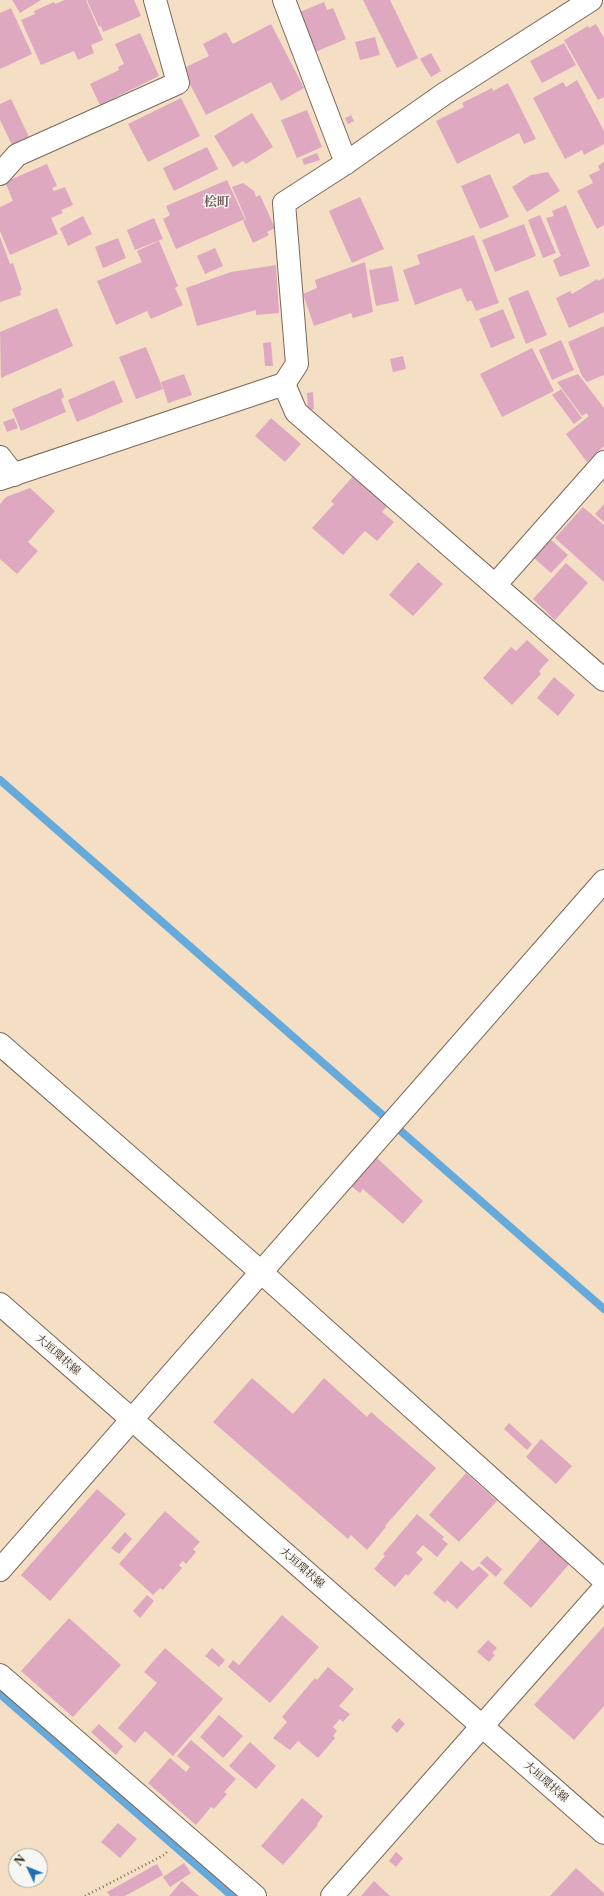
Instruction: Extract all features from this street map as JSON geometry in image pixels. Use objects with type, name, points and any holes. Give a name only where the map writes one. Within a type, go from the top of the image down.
[{"type":"street","points":[[0,174],[17,155],[178,83],[155,0]]},
{"type":"street","points":[[284,0],[346,163]]},
{"type":"street","points":[[0,457],[7,477],[284,384],[297,364],[284,203],[346,163],[444,94],[591,0]]},
{"type":"street","points":[[284,384],[296,412],[496,584],[604,680]]},
{"type":"street","points":[[496,584],[604,462]]},
{"type":"street","points":[[0,1570],[379,1136],[604,882]]},
{"type":"street","points":[[0,1044],[261,1272],[604,1580]]},
{"type":"street","name":"大垣環状線","points":[[0,1304],[604,1833]]},
{"type":"street","points":[[332,1896],[481,1725],[604,1588]]},
{"type":"street","points":[[0,1675],[255,1896]]},
{"type":"path","points":[[85,1896],[164,1855],[169,1849]]},
{"type":"building","points":[[12,0],[41,0],[20,13]]},
{"type":"building","points":[[65,0],[86,0],[103,40],[91,45],[94,53],[78,60],[74,51],[41,65],[21,20],[35,14],[34,11],[54,2],[55,4]]},
{"type":"building","points":[[87,0],[134,0],[141,16],[103,32],[101,26],[99,27]]},
{"type":"building","points":[[363,0],[390,0],[418,58],[397,68]]},
{"type":"building","points":[[324,2],[327,10],[333,8],[346,39],[313,53],[295,14]]},
{"type":"building","points":[[11,8],[32,54],[0,69],[0,13]]},
{"type":"building","points":[[271,24],[304,88],[281,101],[271,82],[206,115],[182,69],[209,56],[203,44],[226,32],[233,44]]},
{"type":"building","points":[[596,24],[604,38],[604,97],[598,100],[564,40],[588,26],[589,28]]},
{"type":"building","points":[[140,33],[159,76],[100,105],[90,84],[119,70],[118,67],[124,64],[115,44]]},
{"type":"building","points":[[375,37],[380,55],[360,60],[355,42]]},
{"type":"building","points":[[564,43],[576,65],[542,83],[530,61]]},
{"type":"building","points":[[431,53],[441,71],[431,77],[420,59]]},
{"type":"building","points":[[577,80],[604,131],[604,144],[584,155],[582,150],[565,159],[533,98],[563,82],[566,87]]},
{"type":"building","points":[[508,83],[536,139],[524,144],[519,133],[457,164],[436,121],[464,107],[462,103],[492,88],[493,91]]},
{"type":"building","points":[[181,98],[200,136],[148,162],[128,124]]},
{"type":"building","points":[[11,99],[30,139],[13,147],[0,120],[0,104]]},
{"type":"building","points":[[307,110],[322,147],[297,158],[281,120]]},
{"type":"building","points":[[252,113],[273,147],[246,164],[243,161],[233,167],[214,136]]},
{"type":"building","points":[[351,115],[354,121],[348,124],[345,118]]},
{"type":"building","points":[[207,147],[218,169],[174,191],[163,168]]},
{"type":"building","points":[[317,153],[320,160],[304,165],[302,159]]},
{"type":"building","points":[[604,162],[604,225],[597,229],[577,191],[593,183],[589,175],[600,170],[598,166]]},
{"type":"building","points":[[47,164],[57,186],[52,188],[54,191],[65,187],[73,205],[61,210],[63,213],[51,218],[58,234],[10,255],[0,231],[0,207],[13,201],[5,182]]},
{"type":"building","points":[[548,172],[560,191],[527,212],[512,187],[531,175]]},
{"type":"building","points":[[490,174],[509,217],[480,229],[461,186]]},
{"type":"building","points":[[227,180],[245,219],[176,249],[163,219],[170,215],[166,206]]},
{"type":"building","points":[[243,183],[254,191],[256,197],[260,195],[275,228],[267,232],[269,235],[253,243],[243,221],[246,219],[232,187]]},
{"type":"building","points":[[360,197],[384,249],[352,263],[329,211]]},
{"type":"building","points":[[566,205],[590,266],[560,277],[553,260],[561,256],[546,218],[554,216],[552,211]]},
{"type":"building","points":[[540,215],[556,253],[543,258],[528,220]]},
{"type":"building","points":[[83,216],[92,234],[68,246],[60,228]]},
{"type":"building","points":[[154,218],[163,239],[135,250],[127,230]]},
{"type":"building","points":[[524,224],[536,256],[495,272],[482,240]]},
{"type":"building","points":[[474,235],[499,303],[476,311],[471,300],[467,302],[461,288],[415,305],[403,270],[420,264],[417,255]]},
{"type":"building","points":[[0,237],[10,264],[13,263],[22,290],[20,291],[21,295],[0,302]]},
{"type":"building","points":[[118,238],[126,258],[103,268],[95,247]]},
{"type":"building","points":[[159,241],[178,286],[175,288],[183,305],[151,319],[147,311],[116,325],[97,281],[142,262],[137,251]]},
{"type":"building","points":[[215,248],[223,266],[205,274],[197,256]]},
{"type":"building","points":[[365,262],[373,312],[353,318],[351,313],[314,326],[303,294],[317,288],[315,280]]},
{"type":"building","points":[[276,265],[279,313],[256,315],[256,310],[197,326],[186,288],[231,272]]},
{"type":"building","points":[[392,266],[399,301],[376,306],[369,270]]},
{"type":"building","points":[[604,278],[604,312],[569,328],[556,298],[570,291],[572,294],[597,279],[598,281]]},
{"type":"building","points":[[528,290],[547,335],[526,344],[508,298]]},
{"type":"building","points":[[57,308],[73,346],[1,378],[0,332]]},
{"type":"building","points":[[503,309],[515,338],[491,348],[479,319]]},
{"type":"building","points":[[604,326],[604,375],[587,382],[582,376],[568,342]]},
{"type":"building","points":[[561,340],[574,370],[552,380],[539,350]]},
{"type":"building","points":[[271,342],[273,366],[265,366],[263,343]]},
{"type":"building","points":[[146,347],[163,389],[136,399],[119,357]]},
{"type":"building","points":[[532,348],[554,391],[502,417],[480,374]]},
{"type":"building","points":[[403,356],[406,369],[393,372],[390,359]]},
{"type":"building","points":[[184,374],[192,395],[168,403],[161,382]]},
{"type":"building","points":[[578,374],[604,408],[604,446],[587,462],[566,434],[589,416],[586,413],[582,416],[557,382]]},
{"type":"building","points":[[114,380],[123,402],[77,422],[68,400]]},
{"type":"building","points":[[61,388],[64,397],[61,399],[66,412],[21,431],[12,409]]},
{"type":"building","points":[[561,389],[582,418],[574,424],[552,395]]},
{"type":"building","points":[[313,392],[314,409],[308,410],[307,393]]},
{"type":"building","points":[[14,418],[18,428],[7,432],[3,422]]},
{"type":"building","points":[[271,418],[301,444],[285,462],[255,436]]},
{"type":"building","points":[[355,474],[389,504],[382,512],[394,522],[377,541],[365,531],[343,555],[312,528],[334,504],[331,501]]},
{"type":"building","points":[[30,488],[55,511],[28,542],[38,551],[17,574],[0,559],[0,504],[6,497]]},
{"type":"building","points":[[604,504],[604,522],[595,514]]},
{"type":"building","points":[[583,507],[604,525],[604,582],[555,538]]},
{"type":"building","points":[[550,539],[568,555],[551,573],[534,558]]},
{"type":"building","points":[[418,562],[443,584],[413,616],[389,595]]},
{"type":"building","points":[[566,563],[588,583],[555,620],[533,599]]},
{"type":"building","points":[[527,640],[549,660],[539,671],[541,674],[512,705],[483,678],[511,647],[516,651]]},
{"type":"building","points":[[554,677],[575,695],[558,716],[537,698]]},
{"type":"building","points":[[376,1157],[423,1201],[403,1224],[363,1189],[360,1193],[351,1186]]},
{"type":"building","points":[[252,1378],[293,1414],[324,1378],[367,1417],[371,1412],[436,1468],[385,1526],[386,1527],[367,1550],[351,1535],[348,1539],[213,1422]]},
{"type":"building","points":[[509,1423],[532,1444],[527,1450],[504,1429]]},
{"type":"building","points":[[541,1439],[572,1466],[556,1484],[526,1457]]},
{"type":"building","points":[[466,1473],[497,1501],[459,1542],[429,1515]]},
{"type":"building","points":[[97,1489],[126,1514],[50,1601],[21,1575]]},
{"type":"building","points":[[165,1511],[200,1542],[193,1549],[196,1552],[186,1564],[183,1561],[179,1565],[182,1568],[163,1590],[160,1588],[153,1595],[119,1564]]},
{"type":"building","points":[[417,1514],[444,1537],[442,1539],[448,1544],[437,1557],[423,1545],[416,1553],[423,1559],[408,1576],[406,1574],[395,1587],[374,1569],[385,1556],[383,1554]]},
{"type":"building","points":[[125,1532],[132,1539],[119,1554],[111,1548]]},
{"type":"building","points":[[542,1537],[571,1562],[531,1608],[503,1583]]},
{"type":"building","points":[[487,1556],[502,1569],[496,1577],[480,1563]]},
{"type":"building","points":[[461,1561],[473,1571],[479,1566],[489,1575],[457,1609],[447,1600],[445,1603],[433,1593]]},
{"type":"building","points":[[147,1595],[154,1601],[140,1618],[133,1611]]},
{"type":"building","points":[[282,1615],[319,1647],[270,1703],[228,1667],[233,1660],[239,1665]]},
{"type":"building","points":[[69,1618],[121,1665],[73,1717],[21,1671]]},
{"type":"building","points":[[604,1626],[604,1706],[574,1740],[534,1705]]},
{"type":"building","points":[[488,1640],[497,1648],[492,1653],[495,1655],[489,1662],[477,1652]]},
{"type":"building","points":[[165,1648],[223,1699],[173,1756],[145,1731],[135,1743],[118,1728],[157,1683],[144,1672]]},
{"type":"building","points":[[212,1648],[225,1660],[219,1667],[205,1656]]},
{"type":"building","points":[[328,1667],[354,1689],[339,1706],[350,1714],[343,1722],[340,1719],[333,1727],[337,1731],[333,1736],[335,1738],[318,1758],[298,1741],[290,1750],[273,1738],[287,1722],[282,1717],[315,1678],[317,1680]]},
{"type":"building","points":[[219,1715],[243,1736],[223,1758],[200,1737]]},
{"type":"building","points":[[399,1718],[405,1724],[397,1733],[391,1727]]},
{"type":"building","points":[[99,1724],[123,1746],[116,1755],[91,1732]]},
{"type":"building","points":[[191,1740],[236,1779],[224,1792],[227,1794],[214,1809],[211,1807],[196,1825],[148,1783],[170,1758],[186,1772],[190,1767],[177,1756]]},
{"type":"building","points":[[250,1742],[276,1766],[256,1789],[229,1766]]},
{"type":"building","points":[[302,1798],[323,1816],[317,1824],[318,1825],[283,1865],[261,1846]]},
{"type":"building","points":[[118,1823],[137,1839],[120,1858],[101,1842]]},
{"type":"building","points":[[396,1852],[403,1858],[396,1867],[389,1861]]},
{"type":"building","points":[[184,1863],[191,1873],[170,1887],[163,1877]]},
{"type":"building","points":[[157,1864],[163,1875],[125,1896],[110,1896],[107,1892]]},
{"type":"building","points":[[576,1868],[604,1893],[604,1896],[550,1896]]},
{"type":"building","points":[[182,1881],[199,1896],[169,1896]]},
{"type":"building","points":[[374,1881],[390,1896],[361,1896]]},
{"type":"waterway","points":[[0,780],[604,1309]]},
{"type":"waterway","points":[[0,1694],[232,1896]]},
{"type":"district","name":"桧町","points":[[217,202]]}]
